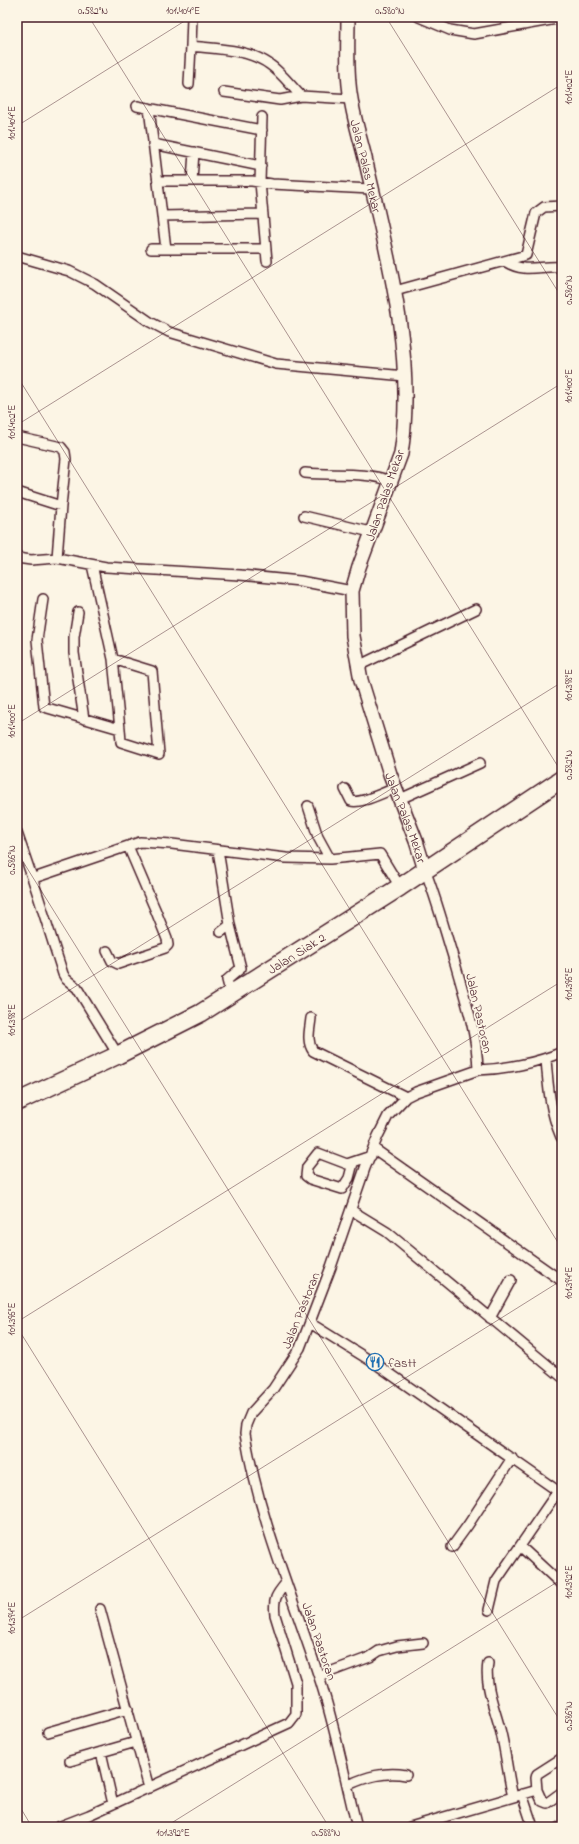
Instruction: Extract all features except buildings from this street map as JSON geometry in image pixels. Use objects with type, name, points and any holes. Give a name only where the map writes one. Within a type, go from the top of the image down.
[{"type":"highway","name":"Jalan Siak 2","points":[[17,1102],[118,1055],[231,995],[470,842],[562,779]]},
{"type":"main road","name":"Jalan Palas Mekar","points":[[348,17],[351,99],[395,291],[402,336],[405,376],[403,440],[401,454],[371,532],[352,591],[353,636],[365,694],[425,870]]},
{"type":"street","points":[[189,84],[192,46],[192,17]]},
{"type":"street","points":[[419,17],[450,30],[474,34],[562,18]]},
{"type":"street","points":[[192,46],[236,52],[259,58],[270,64],[301,96]]},
{"type":"street","points":[[224,92],[280,100],[301,96],[351,99]]},
{"type":"street","points":[[137,106],[262,130]]},
{"type":"street","points":[[149,108],[166,249]]},
{"type":"street","points":[[262,117],[260,182],[267,261]]},
{"type":"street","points":[[153,144],[261,166]]},
{"type":"street","points":[[192,181],[194,152]]},
{"type":"street","points":[[158,181],[260,182],[372,189]]},
{"type":"street","points":[[395,291],[523,257],[528,253],[536,213],[539,209],[549,206],[562,206]]},
{"type":"street","points":[[162,216],[263,214]]},
{"type":"street","points":[[151,249],[266,249]]},
{"type":"street","points":[[17,256],[69,271],[95,284],[150,322],[169,332],[276,364],[405,376]]},
{"type":"street","points":[[506,262],[521,269],[550,266],[562,268]]},
{"type":"street","points":[[17,437],[61,447],[65,452],[66,460],[57,558]]},
{"type":"street","points":[[305,473],[328,475],[356,474],[381,477],[391,481]]},
{"type":"street","points":[[17,492],[61,506]]},
{"type":"street","points":[[304,516],[371,532]]},
{"type":"street","points":[[17,558],[31,560],[57,558],[92,565],[300,581],[352,591]]},
{"type":"street","points":[[92,565],[113,659],[121,742],[160,754],[152,671],[113,659]]},
{"type":"street","points":[[43,599],[37,640],[44,707],[120,729]]},
{"type":"street","points":[[358,666],[476,609]]},
{"type":"street","points":[[78,612],[74,637],[74,653],[84,719]]},
{"type":"street","points":[[345,789],[351,801],[363,801],[398,793],[480,763]]},
{"type":"street","points":[[308,806],[318,836],[330,859]]},
{"type":"street","points":[[17,833],[63,974],[66,980],[77,988],[118,1055]]},
{"type":"street","points":[[33,880],[48,872],[140,842],[172,844],[286,858],[330,859],[380,854],[400,887]]},
{"type":"street","points":[[107,951],[112,962],[118,964],[165,948],[168,945],[167,938],[128,846]]},
{"type":"street","points":[[218,850],[230,925],[241,968],[227,980],[231,995]]},
{"type":"street","name":"Jalan Pastoran","points":[[358,1827],[333,1723],[319,1676],[260,1505],[245,1434],[246,1425],[251,1414],[273,1389],[300,1348],[378,1136],[388,1116],[406,1097],[431,1085],[478,1070],[477,1047],[470,1014],[437,900],[425,870]]},
{"type":"street","points":[[221,932],[230,925]]},
{"type":"street","points":[[311,1018],[309,1040],[313,1051],[406,1097]]},
{"type":"street","points":[[478,1070],[546,1059],[562,1052]]},
{"type":"street","points":[[546,1059],[550,1105],[554,1122],[561,1137]]},
{"type":"street","points":[[353,1163],[349,1178],[342,1190],[310,1179],[306,1176],[307,1167],[318,1153],[338,1159],[347,1164],[353,1163],[372,1152],[562,1281]]},
{"type":"street","points":[[351,1210],[387,1232],[562,1377]]},
{"type":"street","points":[[490,1318],[511,1280]]},
{"type":"street","points":[[310,1322],[379,1366],[560,1493],[496,1580],[489,1610]]},
{"type":"street","points":[[452,1547],[468,1526],[512,1458]]},
{"type":"street","points":[[520,1546],[560,1583],[562,1581]]},
{"type":"street","points":[[61,1826],[149,1788],[289,1723],[296,1714],[296,1683],[275,1615],[274,1606],[276,1595],[286,1583]]},
{"type":"street","points":[[100,1609],[149,1788]]},
{"type":"street","points":[[319,1676],[370,1657],[379,1651],[397,1646],[423,1643]]},
{"type":"street","points":[[488,1663],[487,1671],[489,1685],[501,1733],[513,1797]]},
{"type":"street","points":[[48,1732],[128,1709]]},
{"type":"street","points":[[70,1761],[136,1742]]},
{"type":"street","points":[[101,1752],[112,1804]]},
{"type":"street","points":[[562,1758],[537,1774],[536,1778],[537,1790],[544,1803],[551,1801],[562,1792]]},
{"type":"street","points":[[348,1785],[367,1776],[406,1775]]},
{"type":"street","points":[[410,1827],[537,1790]]},
{"type":"street","points":[[522,1794],[533,1827]]},
{"type":"place","name":"fastt","points":[[375,1362]]}]
